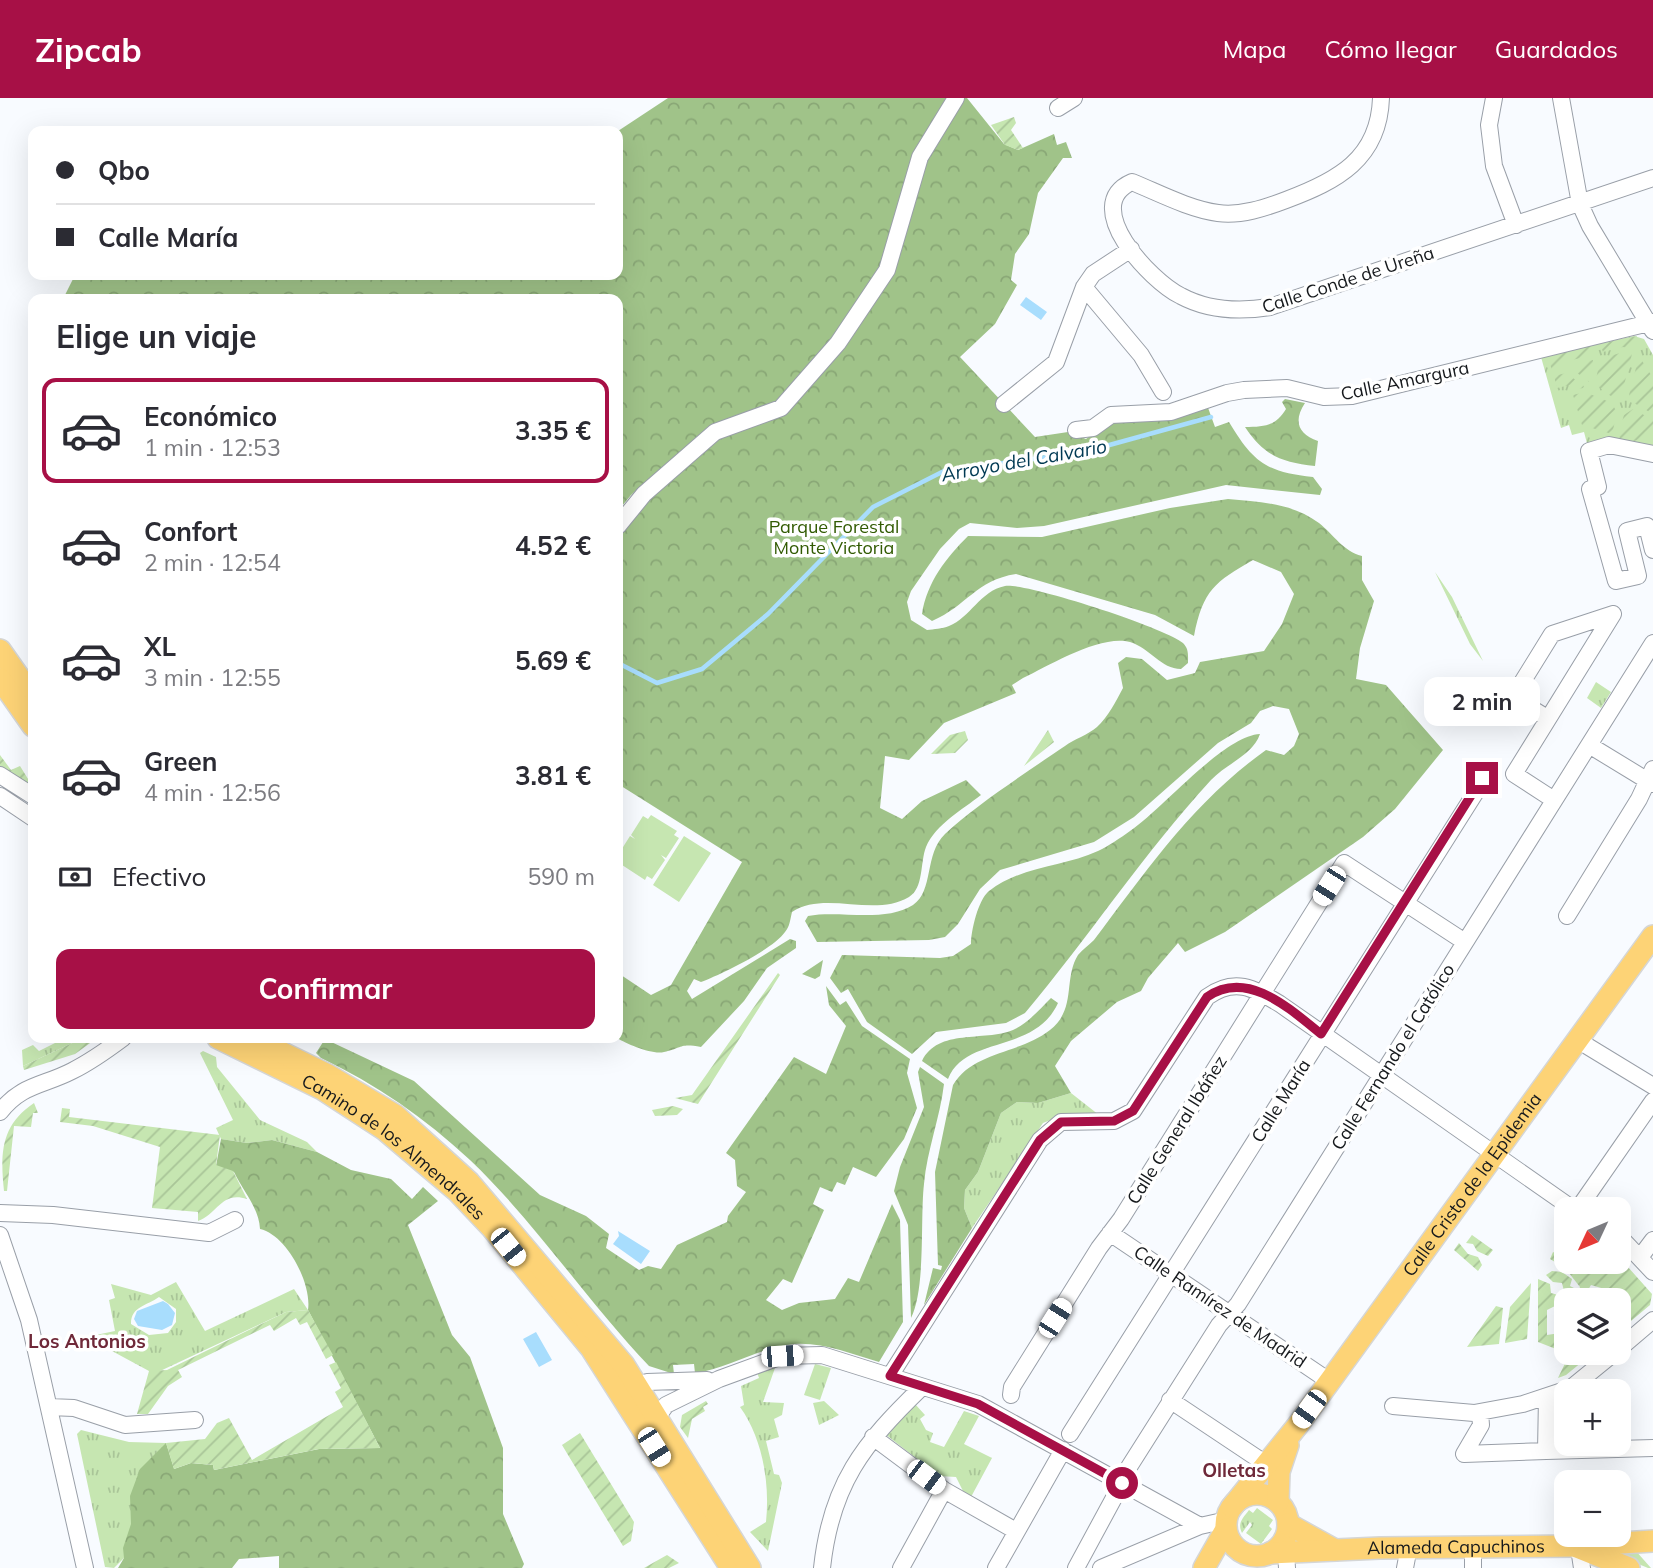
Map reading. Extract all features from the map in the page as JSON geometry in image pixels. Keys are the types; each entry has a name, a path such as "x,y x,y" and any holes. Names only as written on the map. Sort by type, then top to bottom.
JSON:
{"main road":[{"path":"0,650 28,690"},
{"path":"0,679 28,719"},
{"name":"Calle Cristo de la Epidemia","path":"1204,1568 1228,1519 1266,1464 1292,1433 1653,936"},
{"name":"Camino de los Almendrales","path":"228,1043 323,1089 385,1130 425,1163 492,1228 591,1348 638,1387 731,1568"},
{"name":"Camino de los Almendrales","path":"285,1045 395,1115 437,1151 502,1217 603,1337 638,1387 661,1412 750,1568"},
{"name":"Calle Cristo de la Epidemia","path":"1278,1502 1279,1472 1292,1433"},
{"path":"1274,1557 1239,1550 1231,1541 1228,1519 1242,1498 1254,1494 1267,1495 1278,1502 1288,1524 1335,1550"},
{"path":"1230,1568 1274,1557 1282,1544 1288,1524"},
{"name":"Alameda Capuchinos","path":"1274,1557 1335,1550 1407,1558 1473,1557 1566,1547"},
{"name":"Alameda Capuchinos","path":"1577,1547 1629,1568"}],"street":[{"path":"623,521 644,494 715,432 781,408 838,343 887,270 920,157 956,98"},
{"path":"1058,108 1074,98"},
{"name":"Calle Conde de Ureña","path":"1381,98 1378,127 1366,149 1348,169 1321,187 1268,206 1241,213 1218,213 1132,182 1120,187 1113,195 1111,211 1130,249 1151,274 1179,296 1221,309 1245,311 1270,307 1653,178"},
{"path":"1494,98 1489,125 1494,166 1516,225"},
{"path":"1561,98 1580,204 1590,226 1652,325"},
{"path":"1004,404 1056,362 1084,287 1093,274 1130,249"},
{"path":"1084,287 1141,355 1163,392"},
{"name":"Calle Amargura","path":"1076,430 1093,428 1111,415 1171,412 1244,390 1287,388 1324,397 1352,396 1652,325"},
{"path":"1653,454 1609,445 1589,451 1598,487 1590,489 1616,581 1638,576 1627,531 1647,526 1653,550"},
{"path":"1548,718 1513,697 1552,634 1613,614 1514,774 1554,800"},
{"name":"Calle Fernando el Católico","path":"1129,1467 1381,1077 1653,643"},
{"path":"1567,916 1651,778 1588,745"},
{"name":"Calle María","path":"1070,1434 1403,903 1491,768"},
{"path":"0,775 28,793"},
{"path":"2,801 28,815"},
{"name":"Calle General Ibáñez","path":"1011,1395 1012,1387 1344,863 1403,903"},
{"path":"1403,903 1465,942"},
{"path":"896,1378 1049,1130 1061,1122 1114,1121 1133,1111 1207,997 1221,987 1240,985 1262,993 1558,1197"},
{"path":"1579,1041 1653,1086"},
{"path":"0,1112 13,1096 40,1082 69,1073 116,1043"},
{"path":"1584,1197 1653,1101"},
{"path":"0,1213 53,1215 209,1233 235,1220"},
{"name":"Calle Ramírez de Madrid","path":"1111,1234 1329,1381"},
{"path":"1641,1256 1653,1240"},
{"path":"2,1247 29,1320 85,1568"},
{"path":"1631,1247 1653,1272"},
{"path":"1631,1339 1653,1321"},
{"path":"661,1412 719,1379 782,1356 822,1355 978,1404 1200,1526"},
{"path":"1394,1406 1445,1413 1480,1412 1547,1397 1571,1388 1600,1365"},
{"path":"896,1378 906,1395 903,1405"},
{"path":"638,1387 719,1379"},
{"path":"821,1568 825,1538 844,1483 873,1437 922,1387"},
{"path":"1546,1451 1547,1397"},
{"path":"1170,1400 1266,1464"},
{"path":"49,1407 74,1408 125,1425 162,1425 195,1420"},
{"path":"1480,1412 1481,1425 1464,1454 1653,1448"},
{"path":"873,1437 944,1490 1016,1531"},
{"path":"996,1568 1063,1450"},
{"path":"1076,1568 1122,1483"},
{"path":"901,1568 944,1490"},
{"path":"1101,1568 1200,1526 1228,1519"},
{"path":"1575,1547 1582,1568"}],"green space":[{"path":"668,98 952,98 880,270 832,341 776,402 708,427 623,505 623,294 66,294 72,280 623,280 623,128"},
{"name":"Parque Forestal Monte Victoria","path":"959,98 967,98 1004,144 1018,150 1054,134 1057,145 1066,142 1072,158 1063,158 1038,193 1029,234 1015,254 1011,280 1017,285 995,324 960,357 1035,437 1068,432 1086,439 1110,421 1207,405 1215,427 1229,422 1246,447 1262,463 1283,472 1313,477 1322,489 1320,495 1226,485 1044,526 1017,528 970,523 959,529 940,549 911,591 907,602 911,620 927,630 944,628 956,622 996,589 1005,586 1018,587 1095,607 1151,627 1183,643 1188,652 1188,663 1181,669 1167,666 1130,642 1105,642 1091,646 1023,678 1012,685 1016,693 944,723 909,760 885,756 880,808 902,819 922,801 966,780 981,795 950,818 930,839 914,893 895,903 819,903 792,912 787,930 769,946 746,961 701,982 694,979 687,991 692,999 790,939 796,941 796,948 767,968 744,1001 701,1047 685,1046 659,1053 640,1048 623,1041 623,976 651,995 671,985 742,862 623,787 623,533 657,489 716,439 782,413 895,270 926,157"},
{"path":"1014,117 1016,123 1011,130 1023,148 1018,150 1005,145 991,125"},
{"path":"1634,336 1644,339 1653,355 1653,454 1589,451 1584,432 1572,435 1569,425 1561,428 1541,357"},
{"path":"1637,336 1633,349 1623,347 1603,352 1601,347 1595,346 1592,355 1568,361 1563,367 1552,371 1548,355"},
{"path":"1623,352 1632,354 1622,393 1614,398 1598,386 1597,373 1601,359"},
{"path":"1639,356 1653,378 1653,414 1634,403 1629,395"},
{"path":"1593,360 1592,373 1586,377 1589,382 1572,369 1574,364"},
{"path":"1566,373 1584,386 1583,388 1572,390 1570,385 1557,388 1554,376"},
{"path":"1585,392 1612,403 1617,413 1612,434 1582,425 1573,395"},
{"path":"1285,399 1305,403 1299,416 1299,426 1306,435 1318,441 1315,466 1275,456 1259,445 1245,427 1264,426 1274,422 1286,409 1282,402"},
{"path":"1633,409 1653,420 1653,434 1629,443 1622,441 1618,435 1624,415"},
{"path":"1228,499 1298,511 1319,523 1349,550 1362,556 1362,580 1374,601 1360,648 1356,679 1386,685 1443,750 1395,809 1363,837 1225,932 1185,952 1178,943 1148,978 1141,991 1117,1002 1071,1041 1055,1066 1071,1093 1038,1103 1017,1102 1001,1113 978,1172 965,1190 964,1208 972,1228 924,1305 933,1268 941,1270 942,1266 938,1265 935,1172 953,1085 972,1065 1038,1038 1058,1022 1067,1003 1071,974 1078,955 1094,940 1172,838 1240,770 1266,750 1284,755 1294,746 1299,734 1289,709 1273,706 1260,711 1251,723 1218,743 1134,817 1094,842 1000,870 980,889 958,924 945,937 929,940 817,942 805,921 808,916 876,915 902,910 920,899 934,852 945,834 1003,788 1101,723 1123,688 1118,663 1126,657 1142,659 1167,680 1195,673 1200,662 1264,651 1282,624 1294,594 1281,572 1253,560 1213,589 1202,608 1194,636 1155,615 1016,574 991,582 932,621 922,614 928,591 945,562 968,536 1042,537 1170,508"},
{"path":"1435,572 1452,597 1483,661 1470,644"},
{"path":"1596,682 1611,692 1601,708 1587,698"},
{"path":"1048,730 1054,742 1024,766"},
{"path":"965,731 968,740 955,753 931,754 950,735"},
{"path":"1260,734 1252,748 1217,774 1186,808 1025,1013 1006,1023 936,1032 912,1054 867,1022 848,989 841,993 830,978 842,955 940,958 953,956 971,944 978,908 989,891 1015,876 1085,856 1106,847 1144,820 1229,747 1245,738"},
{"path":"0,755 11,770 20,766 28,784 0,766"},
{"path":"651,815 677,831 674,835 679,838 666,858 661,855 665,860 652,879 647,876 645,880 623,866 623,847 630,836 635,839 631,835 643,816 648,819"},
{"path":"684,836 711,853 679,902 653,885"},
{"path":"823,960 820,976 815,979 802,974"},
{"path":"778,973 780,975 698,1104 675,1098 692,1095"},
{"path":"826,986 840,1005 846,1001 862,1026 910,1059 907,1073 917,1108 904,1139 876,1177 853,1167 845,1185 837,1182 832,1192 820,1187 813,1204 824,1210 792,1283 783,1279 766,1300 782,1310 799,1303 835,1299 848,1278 859,1282 892,1204 900,1220 903,1322 879,1362 826,1347 794,1344 769,1349 695,1373 694,1364 673,1365 674,1374 649,1366 517,1209 470,1160 399,1103 316,1053 322,1043 333,1043 414,1081 540,1195 586,1216 609,1234 606,1248 639,1270 648,1266 661,1269 677,1245 727,1222 728,1216 746,1192 737,1186 735,1160 726,1153 794,1057 826,1074 846,1026 829,1005"},
{"path":"1051,998 1058,1003 1047,1019 1034,1030 969,1056 957,1065 948,1079 922,1061 929,1051 950,1040 1013,1030"},
{"path":"55,1043 72,1043 23,1066 22,1050 33,1045 39,1051"},
{"path":"72,1043 90,1043 75,1054 24,1070 23,1066"},
{"path":"203,1051 216,1057 217,1067 260,1120 307,1142 317,1152 272,1140 247,1143 221,1139 216,1128 233,1120 200,1053"},
{"path":"920,1067 944,1084 926,1171 921,1272 916,1305 911,1318 908,1225 894,1191 900,1167 924,1107 918,1072"},
{"path":"1071,1093 1099,1115 1098,1118 1063,1115 1043,1123 972,1228 964,1208 965,1190 978,1172 1001,1113 1017,1102 1038,1103"},
{"path":"34,1103 38,1113 33,1113 31,1127 14,1126 7,1191 4,1191 2,1164 5,1141 15,1121"},
{"path":"673,1106 683,1109 677,1115 655,1116 652,1110"},
{"path":"62,1108 70,1109 69,1117 220,1135 216,1165 233,1171 247,1199 231,1198 198,1221 198,1212 152,1208 160,1147 93,1126 60,1122"},
{"path":"221,1139 247,1143 272,1140 317,1152 351,1170 391,1179 412,1199 423,1187 438,1201 408,1225 452,1335 470,1357 503,1448 503,1514 524,1564 522,1568 279,1568 279,1556 239,1559 232,1568 118,1568 124,1558 123,1548 131,1524 130,1496 140,1469 166,1443 174,1469 191,1463 213,1465 214,1470 319,1449 380,1448 308,1310 306,1287 296,1262 279,1241 260,1229 254,1207 234,1172 216,1166"},
{"path":"1472,1235 1493,1250 1488,1256 1477,1251 1473,1244 1466,1243"},
{"path":"1459,1243 1468,1254 1478,1257 1482,1265 1478,1271 1454,1250"},
{"path":"1631,1270 1652,1294 1650,1305 1631,1321 1631,1288 1601,1288 1591,1285 1589,1288 1580,1287 1570,1274 1631,1274"},
{"path":"1552,1271 1554,1274 1565,1274 1572,1279 1570,1286 1574,1288 1563,1288 1562,1283 1553,1282 1546,1275"},
{"path":"1538,1279 1550,1284 1551,1293 1554,1294 1554,1306 1547,1310 1547,1335 1554,1334 1554,1348 1538,1342"},
{"path":"176,1282 205,1331 294,1289 308,1310 286,1312 158,1372 149,1371 86,1337 115,1331 109,1300 115,1298 111,1284 151,1295","holes":["159,1297 176,1309 176,1322 168,1333 149,1335 131,1324 137,1310"]},
{"path":"1531,1283 1527,1339 1505,1343 1510,1307"},
{"path":"1496,1306 1503,1308 1499,1344 1467,1347"},
{"path":"308,1310 333,1355 326,1359 307,1322 300,1325 296,1318 274,1331 270,1325 178,1370 182,1377 168,1386 148,1414 137,1414 149,1371 167,1370 286,1312"},
{"path":"336,1362 380,1448 319,1449 214,1470 213,1465 191,1463 174,1469 166,1443 205,1439 217,1423 229,1418 252,1460 343,1407 335,1392 341,1388 329,1365"},
{"path":"815,1364 831,1368 820,1400 804,1395"},
{"path":"1564,1365 1578,1365 1566,1375 1558,1378"},
{"path":"775,1368 763,1402 784,1403 782,1415 774,1419 779,1437 766,1441 774,1474 779,1475 782,1483 768,1551 750,1532 766,1522 766,1477 754,1433 740,1407 744,1405 741,1386 759,1378 757,1372"},
{"path":"706,1401 708,1404 703,1407 705,1411 692,1419 688,1438 680,1427 682,1415"},
{"path":"824,1401 839,1415 819,1425 813,1403"},
{"path":"915,1404 925,1415 920,1419 926,1430 933,1433 930,1442 944,1447 964,1411 979,1416 964,1444 992,1458 971,1497 964,1493 956,1477 939,1476 885,1434"},
{"path":"81,1430 129,1442 166,1443 174,1469 133,1549 114,1568 105,1567 77,1434"},
{"path":"580,1433 634,1522 631,1541 623,1546 562,1445"},
{"path":"1257,1508 1273,1520 1269,1526 1272,1529 1261,1544 1246,1533 1252,1525 1250,1522 1242,1533 1240,1526 1249,1510 1253,1513"},
{"path":"1600,1548 1635,1550 1651,1568 1648,1568"},
{"path":"667,1555 679,1563 669,1568 644,1568"}],"water":[{"path":"1026,297 1047,312 1041,320 1020,305"},
{"path":"618,1231 650,1251 641,1264 613,1244 619,1236"},
{"path":"163,1301 175,1313 172,1325 162,1330 138,1326 134,1319 137,1311"},
{"path":"536,1332 552,1360 539,1367 523,1339"}],"waterway":[{"name":"Arroyo del Calvario","path":"623,666 657,683 702,669 768,614 873,507 944,471 1084,452 1211,417"}],"district":[{"name":"Los Antonios","path":"87,1341"},
{"name":"Olletas","path":"1234,1470"}],"route":[{"path":"1122,1483 978,1404 890,1376 1040,1140 1061,1122 1103,1123 1114,1121 1133,1111 1207,997 1221,987 1240,985 1262,993 1321,1034 1482,778"}]}
